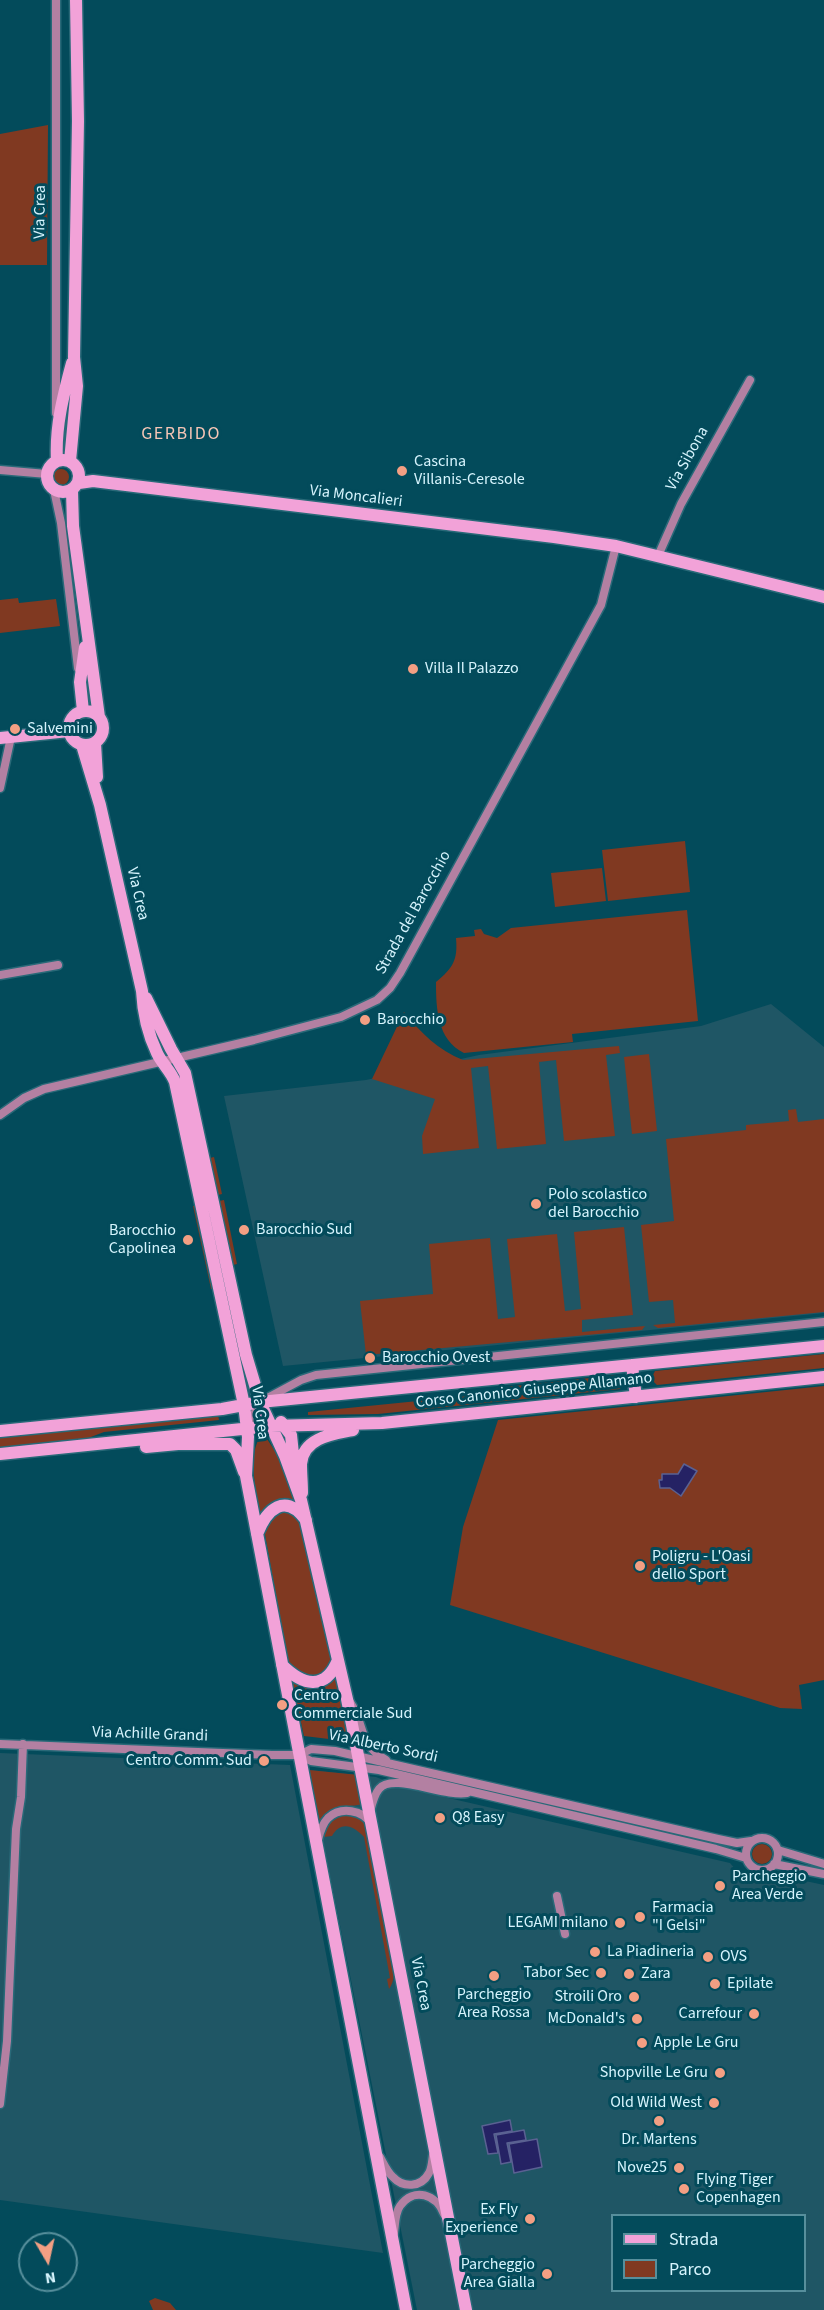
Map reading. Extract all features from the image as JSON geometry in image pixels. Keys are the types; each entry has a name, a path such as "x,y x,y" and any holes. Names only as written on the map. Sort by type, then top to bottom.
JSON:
{"street":[{"name":"Via Crea","path":"56,0 58,173 55,381 57,424 64,461"},
{"name":"Via Crea","path":"64,461 77,386 74,357 78,132 76,0"},
{"name":"Via Crea","path":"57,424 74,357"},
{"name":"Via Sibona","path":"658,556 681,504 750,380"},
{"path":"69,486 48,483 49,468 64,461 74,464 61,523 83,711"},
{"path":"0,470 47,474"},
{"name":"Via Moncalieri","path":"69,486 93,481 616,546 824,597"},
{"path":"69,486 86,630 99,717 103,728 95,743 82,745 73,740 69,731 73,716 83,711 94,713 99,717"},
{"name":"Strada del Barocchio","path":"0,1116 24,1098 44,1089 341,1017 377,1000 390,988 601,605 616,546"},
{"path":"80,682 86,630"},
{"path":"0,788 6,737 69,731"},
{"name":"Via Crea","path":"95,743 100,805"},
{"name":"Via Crea","path":"82,745 100,805 142,991 143,1007 152,1039 175,1082 244,1405 247,1428 246,1476 406,2310"},
{"path":"0,975 58,965"},
{"name":"Via Crea","path":"142,991 185,1073 246,1355 261,1402 296,1483 307,1521 361,1762 466,2310"},
{"name":"Corso Canonico Giuseppe Allamano","path":"261,1402 301,1380 316,1375 824,1322"},
{"name":"Corso Canonico Giuseppe Allamano","path":"0,1431 261,1402 824,1346"},
{"path":"632,1365 636,1397"},
{"name":"Corso Canonico Giuseppe Allamano","path":"0,1454 271,1426 382,1423 824,1377"},
{"name":"Via Crea","path":"261,1402 291,1435 296,1483"},
{"path":"247,1428 261,1402"},
{"path":"301,1500 301,1462 313,1443 332,1434 382,1423"},
{"path":"61,1448 99,1451 178,1444 225,1443 234,1446 246,1476"},
{"path":"257,1534 266,1515 279,1506 289,1506 295,1509 307,1521"},
{"path":"282,1665 300,1680 312,1682 328,1676 338,1660"},
{"name":"Via Crea","path":"347,1699 357,1713 363,1739 368,1746 392,1763"},
{"name":"Via Achille Grandi","path":"0,1744 298,1755"},
{"path":"0,2104 23,1744"},
{"name":"Via Alberto Sordi","path":"298,1755 311,1761 392,1763 746,1858 749,1864 756,1869 766,1870 774,1864 824,1874"},
{"name":"Via Alberto Sordi","path":"361,1762 472,1792 530,1800 737,1843 767,1839 776,1845 778,1851 824,1864"},
{"name":"Via Alberto Sordi","path":"370,1812 379,1789 389,1782 450,1794 472,1792"},
{"path":"316,1846 324,1824 336,1813 353,1811 368,1820 372,1828"},
{"path":"746,1858 746,1849 751,1841"},
{"path":"774,1864 778,1858 778,1851"},
{"path":"557,1896 565,1934"},
{"name":"Via Crea","path":"375,2149 394,2179 405,2185 411,2185 417,2184 431,2171 434,2147"},
{"name":"Via Crea","path":"392,2241 398,2210 406,2199 418,2194 432,2197 440,2205 452,2237"}],"shaded area":[{"name":"Polo scolastico del Barocchio","path":"771,1004 824,1047 824,1313 283,1366 224,1096 366,1080 479,1055 701,1026"},
{"path":"684,1464 697,1471 681,1496 670,1488 660,1488 659,1480 662,1480 662,1474 678,1474"},
{"path":"0,1753 290,1765 383,2253 0,2200"},
{"name":"Shopville Le Gru","path":"309,1770 376,1777 401,1787 730,1863 743,1878 753,1882 768,1883 787,1877 824,1885 824,2310 417,2310"},
{"path":"510,2120 512,2131 494,2134 498,2153 488,2154 482,2126"},
{"path":"524,2130 526,2140 507,2143 511,2162 501,2164 496,2135"},
{"path":"537,2139 542,2167 514,2173 509,2144"}],"green space":[{"path":"48,125 47,265 0,265 0,134"},
{"path":"58,469 64,469 69,477 67,483 58,485 53,480 53,474"},
{"path":"18,598 19,603 56,599 60,626 0,633 0,600"},
{"path":"685,841 690,892 608,901 602,850"},
{"path":"602,868 606,901 555,907 551,873"},
{"path":"687,910 698,1021 572,1034 573,1042 464,1053 448,1040 443,1032 438,1012 436,982 453,963 456,938 475,936 474,930 481,929 484,934 497,938 511,928"},
{"path":"404,1012 430,1040 463,1060 619,1046 620,1053 606,1055 615,1136 564,1141 556,1060 539,1062 546,1144 497,1149 488,1066 471,1068 479,1148 423,1154 422,1136 435,1099 372,1079"},
{"path":"649,1054 657,1131 632,1134 624,1057"},
{"path":"796,1109 798,1122 824,1119 824,1312 658,1328 653,1325 675,1323 673,1300 649,1302 641,1225 674,1221 666,1139 746,1130 746,1125 789,1121 788,1110"},
{"path":"214,1157 222,1194 218,1195 210,1158"},
{"path":"224,1200 237,1264 233,1265 219,1201"},
{"path":"193,1206 197,1206 215,1289 211,1289"},
{"path":"624,1227 633,1315 582,1320 582,1332 645,1326 642,1330 366,1355 360,1301 433,1294 429,1244 490,1238 498,1319 515,1317 507,1239 557,1234 565,1311 581,1309 574,1232"},
{"path":"824,1354 824,1368 657,1385 651,1379 655,1371"},
{"path":"619,1375 624,1381 620,1389 378,1414 308,1415 308,1412 468,1396 496,1388"},
{"name":"Poligru - L'Oasi dello Sport","path":"824,1386 824,1680 799,1685 802,1709 780,1708 450,1605 463,1527 498,1420"},
{"path":"218,1415 219,1420 104,1432 83,1440 0,1448 0,1438"},
{"path":"262,1435 279,1457 299,1507 260,1516 254,1463 257,1442"},
{"path":"287,1509 299,1516 334,1654 324,1671 305,1677 292,1668 288,1662 264,1529 269,1516"},
{"path":"337,1672 354,1742 304,1736 292,1681 306,1687"},
{"path":"309,1770 359,1775 364,1804 333,1810 320,1823"},
{"path":"342,1815 355,1816 365,1823 389,1928 388,1936 394,1975 389,1989 387,1979 390,1978 364,1837 356,1830 343,1826 332,1836 323,1837 328,1824"},
{"path":"762,1844 769,1847 772,1854 769,1861 762,1864 755,1861 752,1854 755,1847"},
{"path":"155,2298 170,2303 176,2310 153,2310 149,2301"}],"place":[{"name":"Cascina Villanis-Ceresole","path":"402,471"},
{"name":"Villa Il Palazzo","path":"413,669"},
{"name":"Salvemini","path":"15,729"},
{"name":"Barocchio","path":"365,1020"},
{"name":"Polo scolastico del Barocchio","path":"536,1204"},
{"name":"Barocchio Sud","path":"244,1230"},
{"name":"Barocchio Capolinea","path":"188,1240"},
{"name":"Barocchio Ovest","path":"370,1358"},
{"name":"Poligru - L'Oasi dello Sport","path":"640,1566"},
{"name":"Centro Commerciale Sud","path":"282,1705"},
{"name":"Centro Comm. Sud","path":"264,1761"},
{"name":"Q8 Easy","path":"440,1818"},
{"name":"Parcheggio Area Verde","path":"720,1886"},
{"name":"Farmacia \"I Gelsi\"","path":"640,1917"},
{"name":"LEGAMI milano","path":"620,1923"},
{"name":"La Piadineria","path":"595,1952"},
{"name":"OVS","path":"708,1957"},
{"name":"Tabor Sec","path":"601,1973"},
{"name":"Zara","path":"629,1974"},
{"name":"Parcheggio Area Rossa","path":"494,1976"},
{"name":"Epilate","path":"715,1984"},
{"name":"Stroili Oro","path":"634,1997"},
{"name":"Carrefour","path":"754,2014"},
{"name":"McDonald's","path":"637,2019"},
{"name":"Apple Le Gru","path":"642,2043"},
{"name":"Shopville Le Gru","path":"720,2073"},
{"name":"Old Wild West","path":"714,2103"},
{"name":"Dr. Martens","path":"659,2121"},
{"name":"Nove25","path":"679,2168"},
{"name":"Flying Tiger Copenhagen","path":"684,2189"},
{"name":"Ex Fly Experience","path":"530,2219"},
{"name":"Parcheggio Area Gialla","path":"547,2274"}],"district":[{"name":"GERBIDO","path":"181,435"}]}
